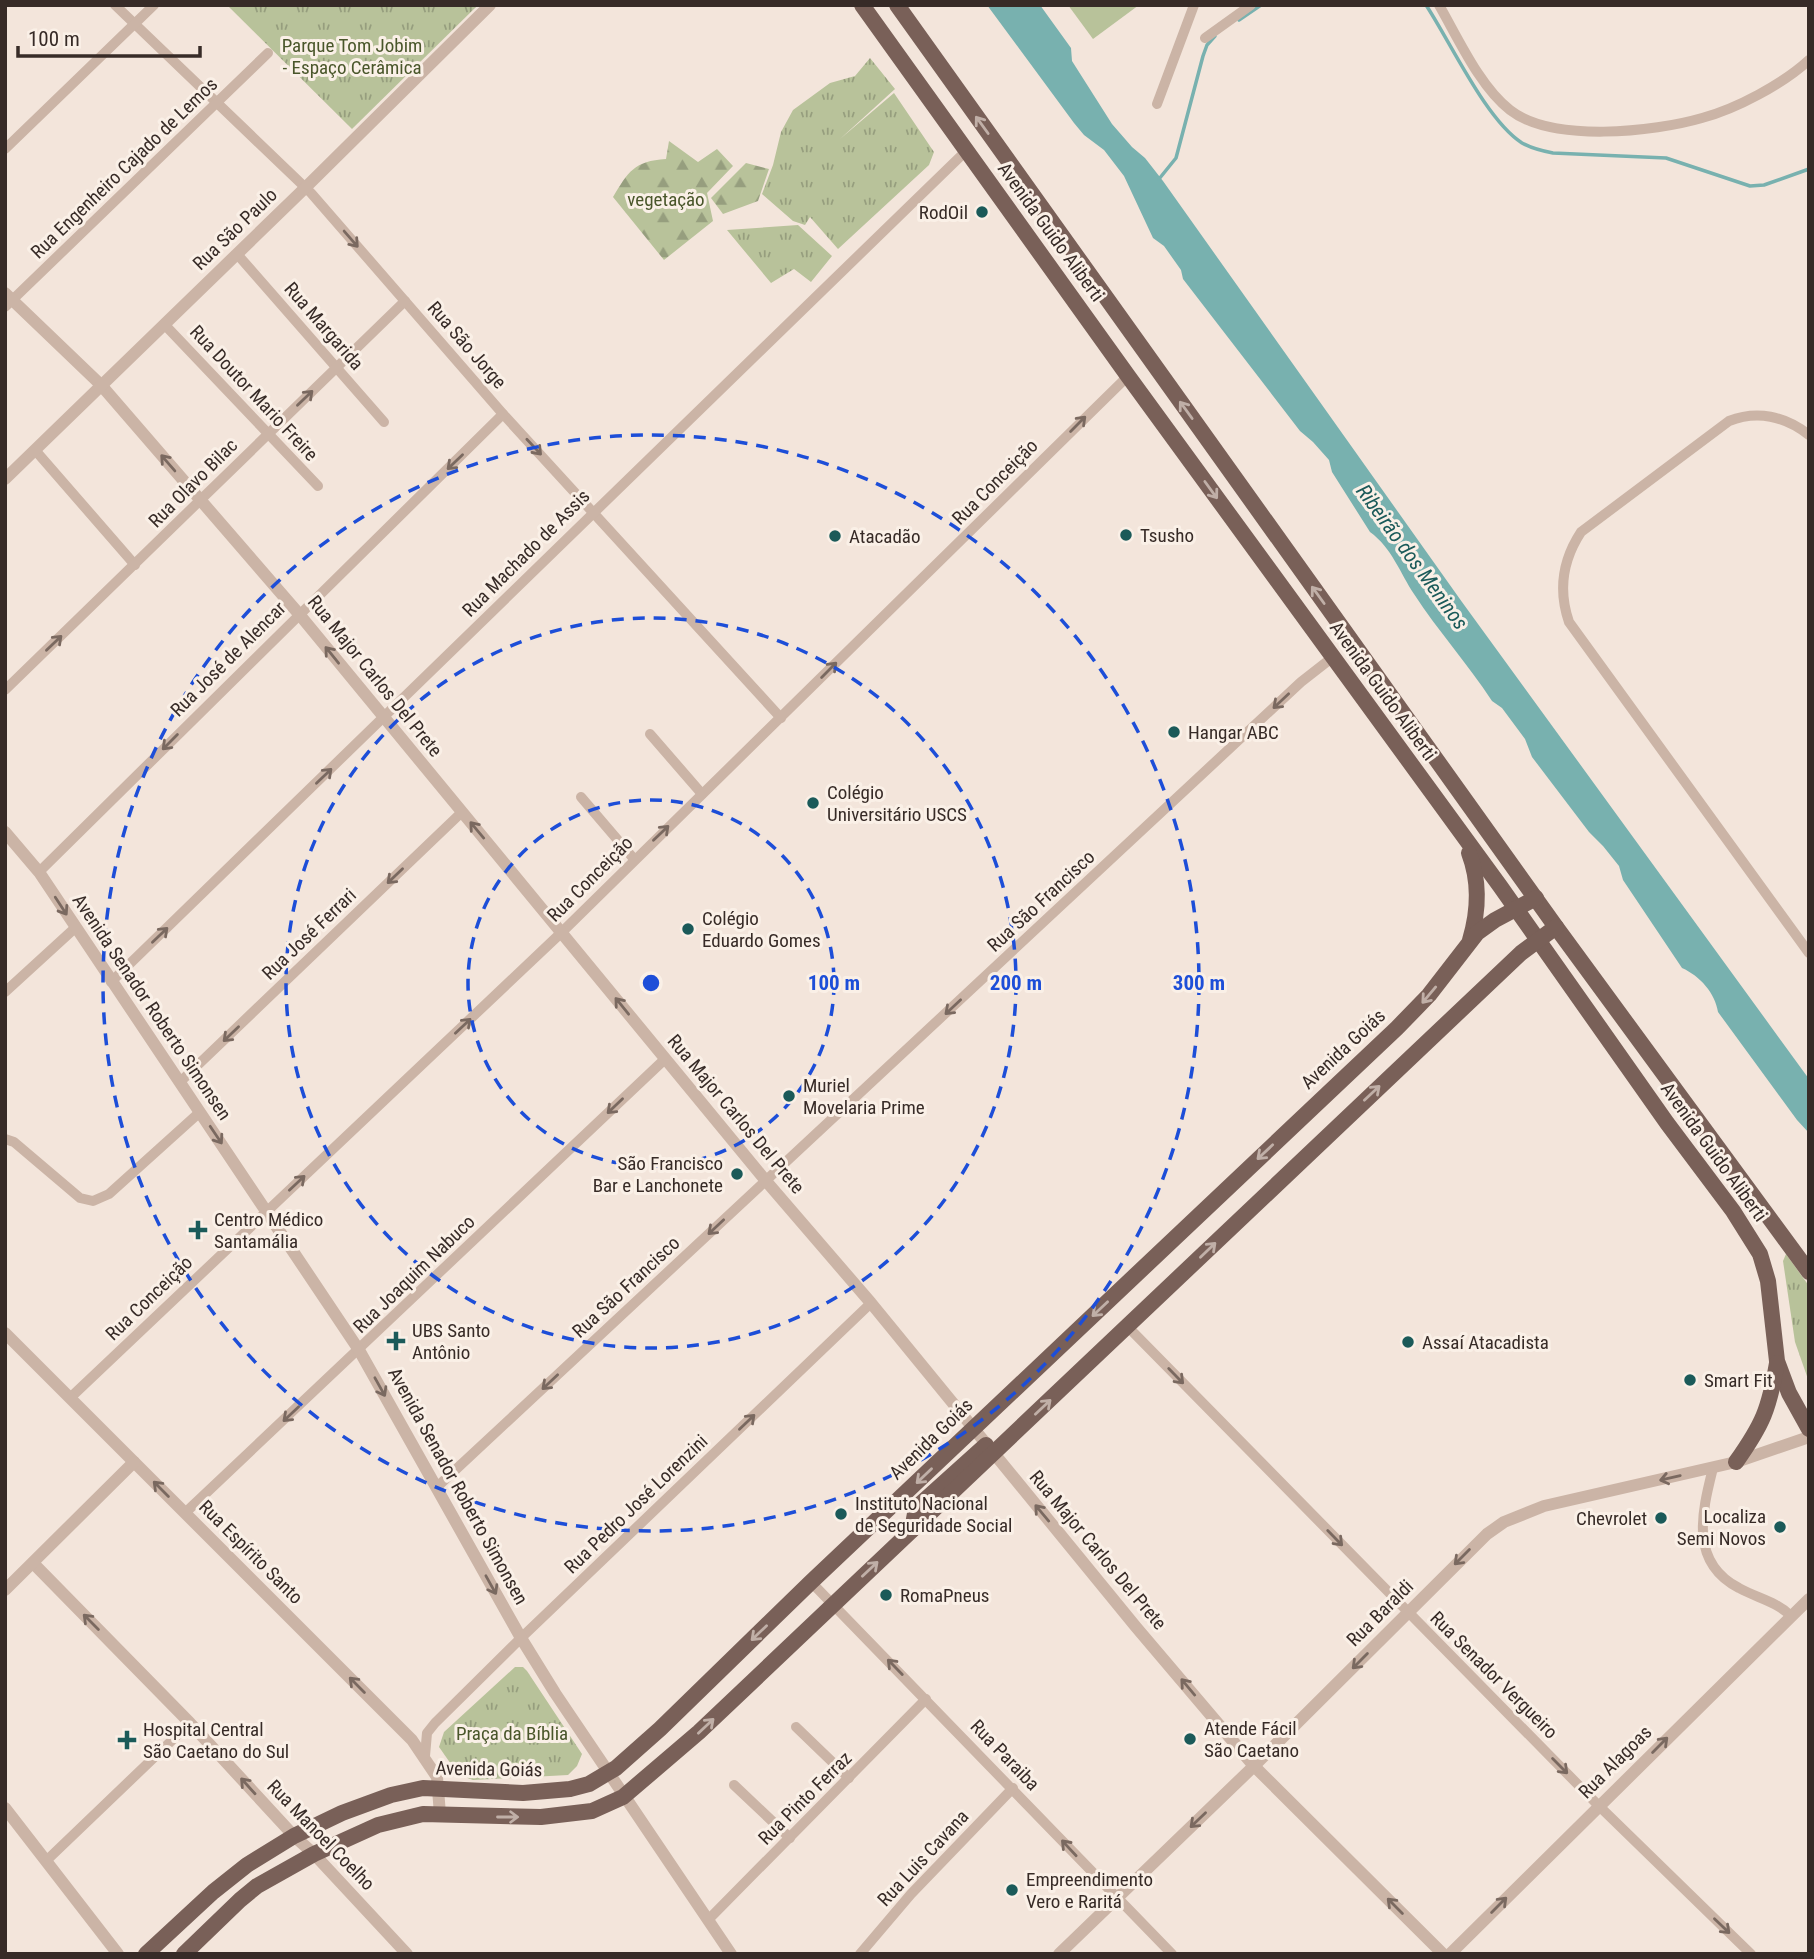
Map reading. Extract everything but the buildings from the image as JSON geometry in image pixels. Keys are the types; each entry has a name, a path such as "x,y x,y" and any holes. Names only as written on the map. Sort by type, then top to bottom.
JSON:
{"main road":[{"name":"Avenida Guido Aliberti","path":"862,5 1733,1211 1760,1254 1768,1282 1777,1361 1789,1393 1809,1429"},
{"name":"Avenida Guido Aliberti","path":"897,5 1556,927 1809,1272"},
{"path":"1333,657 1346,658 1372,671"},
{"path":"1462,834 1474,866 1477,884 1475,917 1470,940"},
{"name":"Avenida Goiás","path":"146,1954 213,1892 247,1866 294,1836 342,1814 391,1795 423,1788 476,1792 554,1791 580,1787 608,1773 660,1729 811,1582 1412,1013 1435,988 1470,940 1489,924 1536,898"},
{"path":"184,1954 240,1900 275,1875 314,1854 395,1819 423,1814 572,1815 592,1811 623,1797 699,1732 912,1530 990,1450 1128,1327 1461,1009 1556,927"},
{"path":"1736,1462 1767,1413 1777,1361"}],"street":[{"name":"Rua São Jorge","path":"116,5 306,188 503,414 781,718"},
{"path":"5,149 154,5"},
{"name":"Rua São Paulo","path":"5,479 306,188 490,5"},
{"path":"1157,104 1194,5"},
{"path":"1205,38 1251,5"},
{"path":"1439,5 1466,53 1500,102 1522,118 1564,129 1633,131 1705,118 1775,85 1809,60"},
{"name":"Rua Engenheiro Cajado de Lemos","path":"8,300 268,53"},
{"name":"Rua Machado de Assis","path":"111,982 967,150"},
{"name":"Rua Margarida","path":"237,254 384,422"},
{"name":"Rua Major Carlos Del Prete","path":"8,300 101,385 299,614 766,1181 871,1303 1136,1627 1254,1766 1443,1954"},
{"name":"Rua Olavo Bilac","path":"5,691 405,301"},
{"name":"Rua Doutor Mario Freire","path":"164,324 317,486"},
{"name":"Rua Conceição","path":"70,1398 562,932 1128,376"},
{"name":"Rua José de Alencar","path":"39,872 503,414"},
{"path":"1809,435 1790,423 1768,416 1744,415 1729,421 1581,532 1565,566 1562,589 1569,622 1809,953"},
{"path":"35,450 135,565"},
{"name":"Rua São Francisco","path":"437,1487 1301,682 1333,657"},
{"path":"650,734 702,793"},
{"path":"581,797 635,859"},
{"name":"Rua José Ferrari","path":"180,1082 462,811"},
{"name":"Avenida Senador Roberto Simonsen","path":"5,831 39,872 359,1350 521,1638 623,1797 732,1954"},
{"path":"5,992 75,928"},
{"name":"Rua Joaquim Nabuco","path":"185,1513 665,1059"},
{"path":"5,1139 14,1142 80,1198 93,1201 109,1194 200,1112"},
{"name":"Rua Pedro José Lorenzini","path":"427,1733 521,1638 871,1303"},
{"name":"Rua Senador Vergueiro","path":"1128,1327 1598,1805 1751,1954"},
{"name":"Rua Espírito Santo","path":"5,1333 405,1733 425,1756 437,1777 440,1788 440,1814"},
{"name":"Rua Baraldi","path":"1059,1954 1254,1766 1487,1534 1522,1514 1544,1506 1713,1468 1809,1437"},
{"path":"5,1590 134,1462"},
{"path":"1713,1468 1703,1507 1702,1527 1704,1545 1710,1559 1722,1576 1733,1585 1778,1605 1791,1616"},
{"name":"Rua Manoel Coelho","path":"33,1563 190,1723 407,1954"},
{"name":"Rua Paraiba","path":"811,1582 1172,1954"},
{"name":"Rua Alagoas","path":"1450,1954 1809,1599"},
{"name":"Rua Pinto Ferraz","path":"708,1920 926,1699"},
{"path":"46,1861 190,1723"},
{"path":"796,1727 849,1778"},
{"path":"405,1733 427,1733 425,1756"},
{"path":"734,1785 790,1838"},
{"name":"Rua Luis Cavana","path":"865,1952 911,1894 1013,1788"},
{"path":"5,1808 118,1954"}],"green space":[{"name":"Parque Tom Jobim - Espaço Cerâmica","path":"227,5 478,5 352,129"},
{"path":"1068,5 1139,5 1093,39"},
{"path":"870,58 895,89 840,139 894,93 934,152 929,165 838,249 810,217 805,225 793,221 762,194 781,132 793,110 830,83 855,76"},
{"name":"vegetação","path":"669,141 698,162 717,149 733,166 707,193 713,221 664,260 613,197 633,169 646,162 666,159"},
{"path":"746,163 769,169 758,201 723,214 711,198"},
{"name":"vegetação","path":"798,225 832,256 811,282 794,269 771,283 727,230"},
{"path":"1786,1254 1809,1286 1809,1382 1795,1342 1783,1261"},
{"name":"Praça da Bíblia","path":"515,1667 523,1667 527,1671 582,1754 577,1766 568,1775 473,1780 467,1778 454,1767 439,1747 444,1732"}],"water":[{"name":"Ribeirão dos Meninos","path":"987,5 1040,5 1071,48 1072,61 1112,124 1163,181 1462,602 1809,1079 1809,1133 1718,1012 1714,998 1706,986 1682,968 1623,880 1619,866 1589,832 1532,757 1525,739 1502,708 1492,701 1423,608 1390,553 1370,532 1332,472 1329,460 1300,431 1183,279 1181,270 1164,246 1153,238 1124,176 1104,150 1084,135 1074,123"}],"waterway":[{"path":"1239,20 1261,5"},
{"path":"1426,5 1495,117 1509,132 1529,146 1553,153 1666,158 1750,186 1764,185 1809,169"},
{"path":"1159,179 1176,158 1203,56 1207,45 1215,36"}],"place":[{"name":"RodOil","path":"982,212"},
{"name":"Tsusho","path":"1126,535"},
{"name":"Atacadão","path":"835,536"},
{"name":"Hangar ABC","path":"1174,732"},
{"name":"Colégio Universitário USCS","path":"813,803"},
{"name":"Colégio Eduardo Gomes","path":"688,929"},
{"name":"Muriel Movelaria Prime","path":"789,1096"},
{"name":"São Francisco Bar e Lanchonete","path":"737,1174"},
{"name":"Centro Médico Santamália","path":"198,1230"},
{"name":"UBS Santo Antônio","path":"396,1341"},
{"name":"Assaí Atacadista","path":"1408,1342"},
{"name":"Smart Fit","path":"1690,1380"},
{"name":"Instituto Nacional de Seguridade Social","path":"841,1514"},
{"name":"Chevrolet","path":"1661,1518"},
{"name":"Localiza Semi Novos","path":"1780,1527"},
{"name":"RomaPneus","path":"886,1595"},
{"name":"Atende Fácil São Caetano","path":"1190,1739"},
{"name":"Hospital Central São Caetano do Sul","path":"127,1740"},
{"name":"Empreendimento Vero e Raritá","path":"1012,1890"}]}
